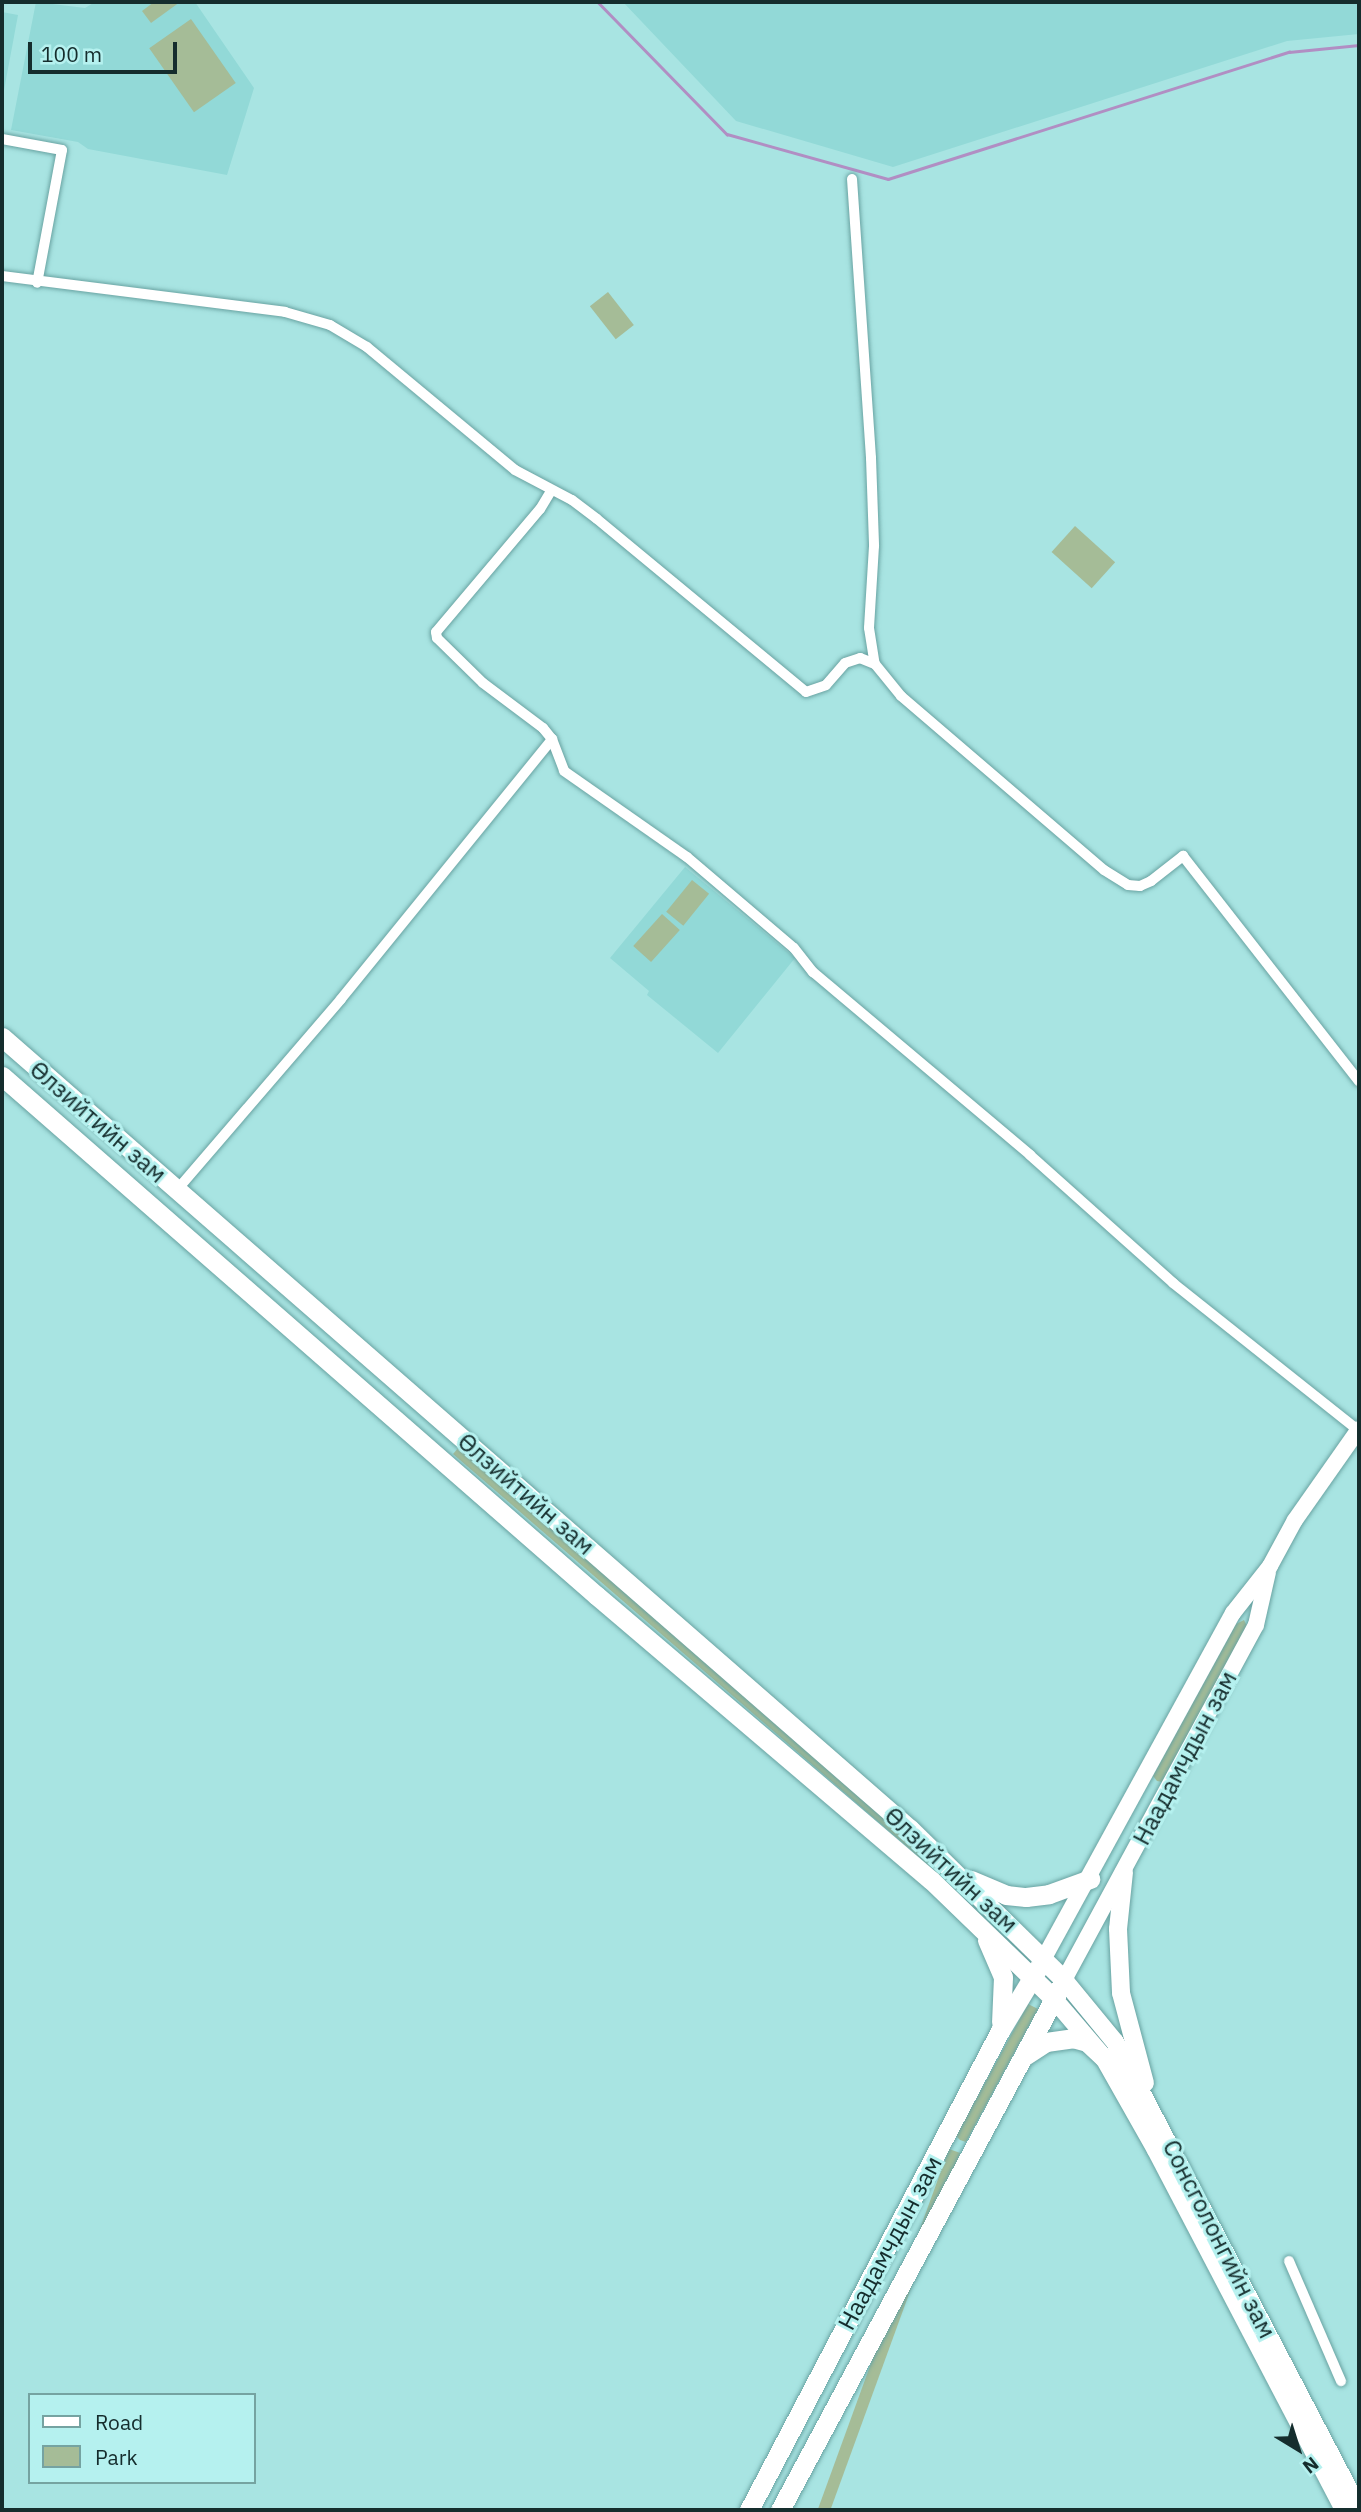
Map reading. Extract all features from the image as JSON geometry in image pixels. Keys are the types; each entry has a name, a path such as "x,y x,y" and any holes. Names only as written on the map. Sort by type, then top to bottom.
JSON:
{"highway":[{"name":"Өлзийтийн зам","path":"2,1037 960,1876 1064,1980"},
{"path":"7,1081 32,1064"},
{"name":"Өлзийтийн зам","path":"7,1081 597,1596 976,1921 1053,1998"},
{"path":"960,1876 1006,1895 1026,1897 1049,1894 1090,1879"},
{"path":"976,1921 998,1959 1003,1977 1005,1999 1000,2031"},
{"name":"Наадамчдын зам","path":"748,2510 1000,2031 1044,1958"},
{"name":"Наадамчдын зам","path":"780,2510 1064,1980"},
{"path":"1020,2060 1046,2042 1073,2038 1087,2042 1104,2059"},
{"path":"946,2137 972,2150"}],"main road":[{"name":"Наадамчдын зам","path":"1044,1958 1090,1879 1233,1614 1270,1566 1294,1520 1358,1429"},
{"name":"Наадамчдын зам","path":"1064,1980 1256,1625 1270,1566"},
{"path":"1146,1772 1165,1792"},
{"path":"1137,1788 1165,1792"},
{"path":"1124,1872 1118,1929 1121,1993 1155,2116"},
{"name":"Сонсголонгийн зам","path":"1064,1980 1115,2042 1359,2509"},
{"name":"Сонсголонгийн зам","path":"1053,1998 1087,2034 1104,2059 1156,2150 1345,2510"}],"street":[{"path":"2,139 62,150 37,283"},
{"path":"852,179 871,458 874,545 869,628 875,664"},
{"path":"2,276 37,283 285,312 330,325 367,347 515,470 572,500 597,519 806,692 826,685 845,663 860,658 875,664 901,696 1104,870 1128,885 1140,886 1151,881 1183,856 1359,1081"},
{"path":"551,491 540,509 436,632 444,647 483,683 529,716 552,739 564,771 687,857 794,948 813,972 1030,1155 1172,1283 1358,1429"},
{"path":"176,1191 341,999 552,739"},
{"path":"1289,2261 1341,2381"}],"shaded area":[{"path":"36,2 85,8 95,2 195,2 254,88 227,175 88,149 78,142 11,130"},
{"path":"623,2 1359,2 1359,34 1287,41 893,167 736,121"},
{"path":"2,12 18,15 2,101"},
{"path":"685,867 795,958 718,1053 647,995 649,991 610,958"}],"green space":[{"path":"154,2 180,2 151,23 142,11"},
{"path":"191,19 236,83 194,112 149,48"},
{"path":"608,292 634,325 616,339 590,306"},
{"path":"1075,526 1115,562 1092,588 1052,552"},
{"path":"692,880 709,894 683,926 666,912"},
{"path":"662,914 680,930 651,962 633,946"},
{"path":"460,1446 976,1899 971,1902 453,1454"},
{"path":"1244,1620 1247,1626 1162,1782 1157,1781 1153,1776 1236,1624"},
{"path":"1028,2004 1038,2009 966,2142 960,2140 956,2136"},
{"path":"949,2149 960,2153 830,2510 818,2510"}],"waterway":[{"path":"598,2 727,134 888,179 1289,52 1359,45"}]}
